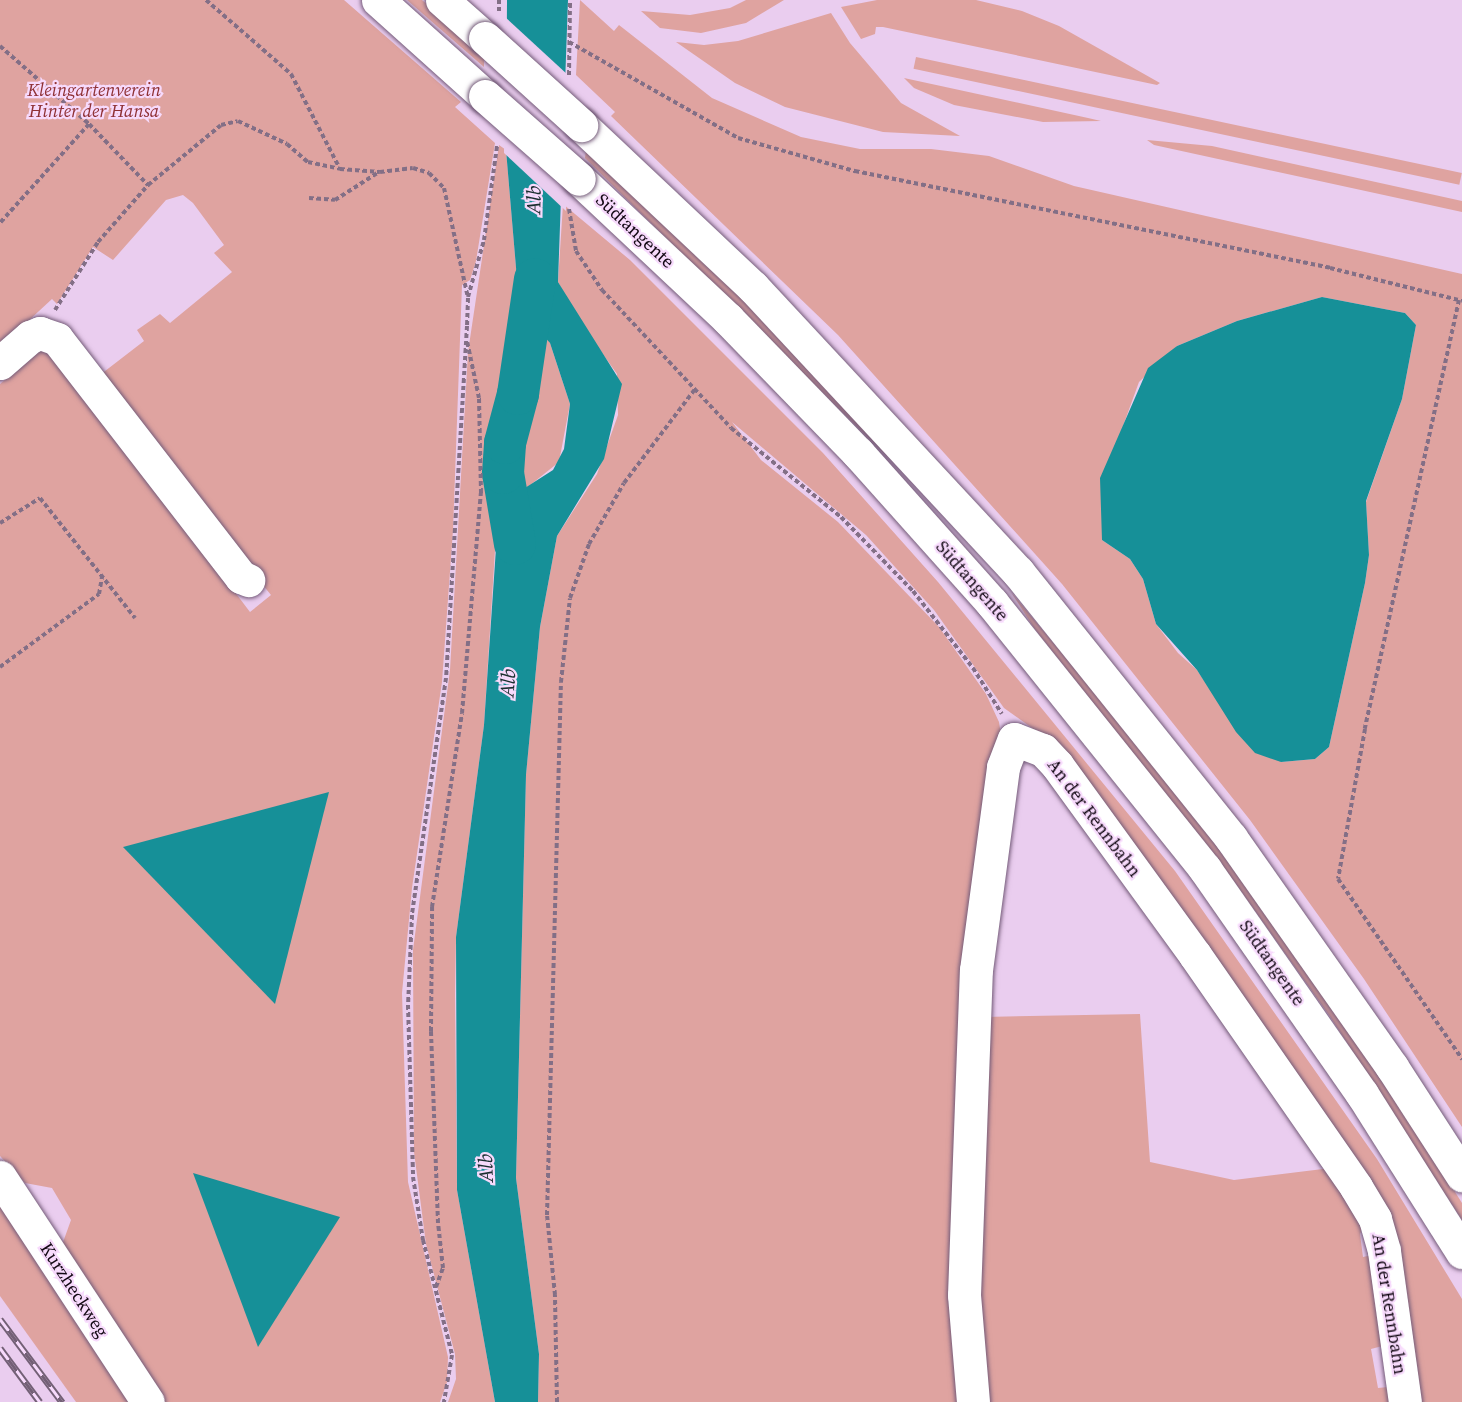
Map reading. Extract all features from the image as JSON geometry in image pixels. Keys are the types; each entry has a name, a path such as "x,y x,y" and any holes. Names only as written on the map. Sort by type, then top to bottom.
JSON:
{"main road":[{"name":"Südtangente","path":"378,0 579,179 728,319 858,453 993,603 1212,879 1362,1094 1462,1252"},
{"path":"442,0 492,24 581,125 753,287 1018,573 1231,838 1392,1067 1462,1175"},
{"path":"0,363 30,337 40,333 57,339 241,577 248,580"},
{"path":"973,1402 964,1295 976,970 1003,767 1014,740"},
{"name":"An der Rennbahn","path":"1014,740 1043,750 1057,765 1195,954 1356,1187 1375,1219 1384,1251 1405,1402"},
{"name":"Kurzheckweg","path":"0,1177 148,1402"}],"path":[{"path":"206,0 291,74 339,170"},
{"path":"492,24 499,0"},
{"path":"569,63 570,0"},
{"path":"569,42 738,138 855,171 1330,268 1461,301 1365,729 1338,879 1462,1059"},
{"path":"0,46 88,124 148,185"},
{"path":"30,337 54,312 98,242 148,185 221,125 238,121 287,144 308,162 339,170 380,172 419,170 438,180 444,188 468,298"},
{"path":"0,224 88,124"},
{"path":"444,1402 452,1355 417,1213 412,1166 409,956 446,678 468,298 484,240 497,146"},
{"path":"309,198 335,200 380,172"},
{"path":"569,213 572,242 583,265 757,452 841,517 913,591 973,668 1014,740"},
{"path":"436,1288 443,1268 438,1223 431,1030 432,907 462,713 481,494 479,398 466,339"},
{"path":"557,1402 555,1295 547,1215 561,682 570,598 588,544 624,483 695,388"},
{"path":"0,523 40,498 135,618"},
{"path":"0,666 99,594 102,576"}],"green space":[{"name":"Kleingartenverein Hinter der Hansa","path":"0,0 344,0 461,102 455,107 495,143 476,261 470,280 462,285 453,530 442,682 412,888 402,993 408,1182 448,1357 447,1382 440,1402 159,1402 62,1245 71,1220 52,1188 25,1183 0,1156 0,384 47,344 250,612 271,595 96,378 144,341 137,330 160,314 170,323 232,272 214,253 224,245 193,203 183,195 166,200 113,260 93,247 57,304 52,299 0,347"},
{"path":"407,0 422,0 442,17 484,54 484,67"},
{"path":"580,0 614,31 619,25 712,98 801,137 860,149 931,149 989,156 1074,186 1462,274 1462,1127 1364,979 1250,820 1062,584 838,335 611,116 615,112 576,75","holes":["1322,297 1405,313 1416,325 1402,399 1366,502 1369,555 1365,583 1329,747 1315,759 1281,762 1215,697 1197,670 1178,653 1156,624 1143,579 1130,559 1102,540 1123,426 1139,382 1177,346 1237,321"]},
{"path":"746,0 784,0 746,23 701,33 660,28 641,11 690,15 730,8"},
{"path":"877,0 976,0 1022,11 1059,26 1160,83 1157,85 883,27 876,27 875,34 861,39 841,7"},
{"path":"831,13 850,43 901,103 960,136 883,132 785,107 735,83 676,42 704,45 738,41"},
{"path":"916,57 1462,173 1459,185 914,69"},
{"path":"904,78 1101,121 1043,122 954,105 914,88"},
{"path":"1147,140 1212,146 1462,201 1462,212 1154,145"},
{"path":"499,145 506,150 518,291 550,343 570,404 559,462 524,490 513,495 500,489 498,503 484,725 456,937 455,994 457,1190 495,1402 448,1402 456,1379 455,1354 426,1244 414,1152 413,950 450,670 468,352"},
{"path":"586,150 765,319 902,471 585,158"},
{"path":"563,204 630,260 823,453 938,582 1175,871 1377,1159 1462,1299 1462,1402 1407,1402 1391,1252 1032,728 1004,708 934,610 866,535 732,422 761,460 838,522 939,627 986,694 999,722 1002,742 966,1402 538,1402 539,1354 516,1178 526,775 540,627 557,536 597,474 618,415 617,374 578,319 558,282"},
{"path":"1011,592 1198,817 1371,1059 1462,1203 1462,1220 1329,1015 1236,884 1034,628"},
{"path":"1140,1014 1150,1162 1234,1180 1331,1168 1365,1222 1360,1234 1363,1257 1377,1254 1386,1345 1371,1349 1378,1388 1388,1387 1396,1402 981,1402 973,1293 983,1017"},
{"path":"0,1191 137,1402 76,1402 0,1296"}],"water":[{"name":"Alb","path":"507,0 568,0 558,282 622,384 604,459 557,536 540,627 526,775 516,1178 539,1354 538,1402 495,1402 457,1190 456,937 484,725 500,489 514,495 553,470 564,449 570,404 550,343 528,318 518,291 506,150"},
{"path":"1322,297 1405,313 1416,325 1402,399 1366,501 1369,555 1365,583 1329,747 1315,759 1281,762 1255,753 1236,732 1197,670 1156,624 1143,579 1130,559 1102,540 1100,478 1148,368 1177,346 1237,321"},
{"path":"329,792 275,1004 123,847"},
{"path":"193,1173 340,1217 258,1347"}],"pier":[{"path":"504,16 568,75 566,211 504,153"}],"waterway":[{"path":"515,544 503,473 505,443 518,394 535,279"}],"railway":[{"path":"0,1319 62,1402"},
{"path":"0,1348 40,1402"}]}
